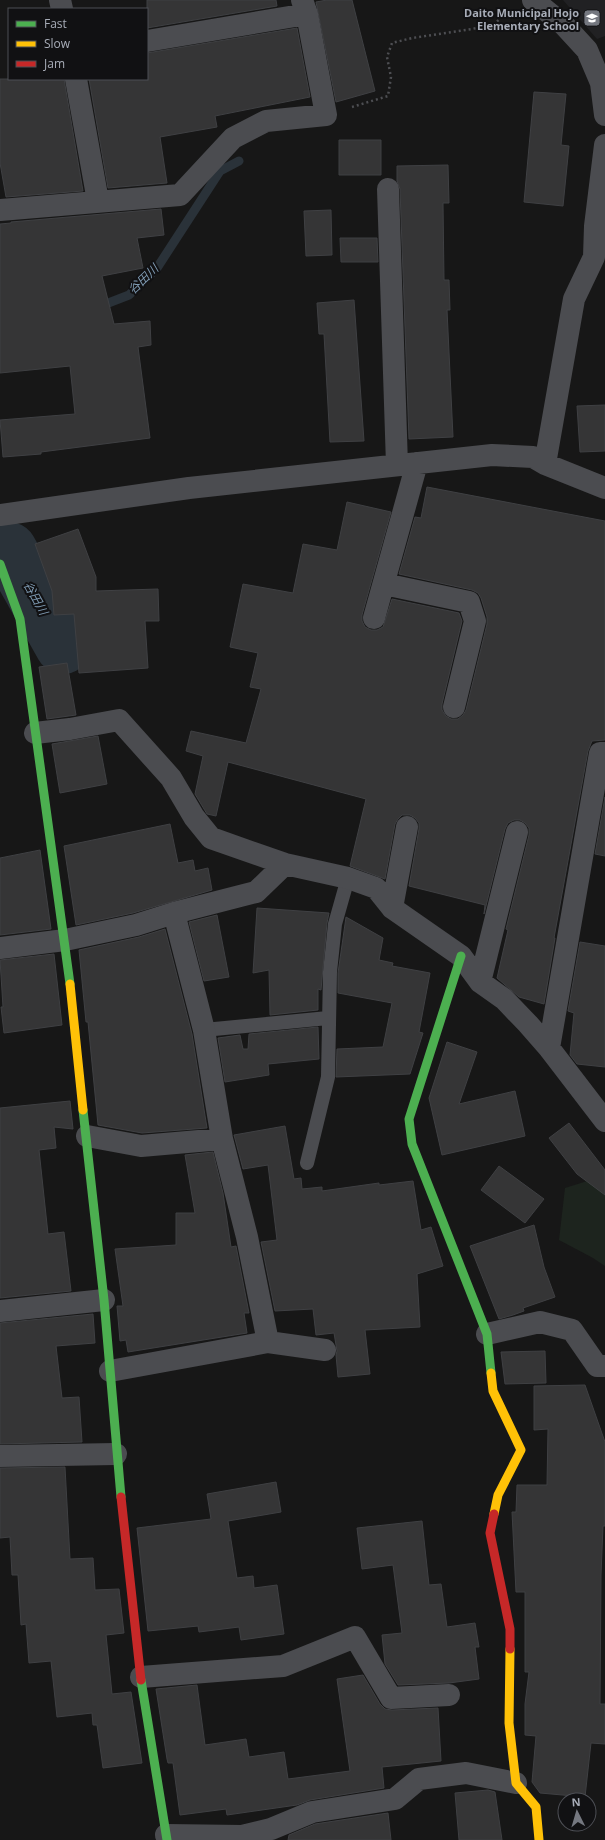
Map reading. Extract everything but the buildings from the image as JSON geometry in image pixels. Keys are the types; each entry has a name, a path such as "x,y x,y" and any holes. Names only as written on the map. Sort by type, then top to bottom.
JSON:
{"street":[{"path":"533,0 564,25 587,50 601,83 605,115"},
{"path":"0,210 180,195 232,138 266,121 326,115 305,7 148,40"},
{"path":"76,80 98,201"},
{"path":"545,464 574,299 600,258 595,226 605,145"},
{"path":"374,618 384,584 407,464 388,190"},
{"path":"0,515 189,488 492,455 533,457 545,464 605,488"},
{"path":"0,564 20,619 65,940 104,1300 116,1454 141,1677 166,1838 242,1836 271,1829 312,1812 395,1799 419,1779 466,1773 516,1783"},
{"path":"384,584 469,602 475,621 454,707"},
{"path":"35,733 70,729 118,720 170,778 194,818 211,838 285,864 348,878 376,888 392,908 461,956 480,982 504,999 549,1048 605,1121"},
{"path":"549,1048 600,753 605,753"},
{"path":"392,908 407,827"},
{"path":"480,982 517,832"},
{"path":"0,948 65,940 136,925 174,913 256,892 285,864"},
{"path":"174,913 204,1030 222,1139 247,1238 268,1342"},
{"path":"461,956 410,1118 412,1144 487,1334 493,1391 521,1450 498,1495 490,1533 510,1629 509,1723 516,1783 536,1807 539,1840"},
{"path":"87,1136 141,1146 222,1139"},
{"path":"0,1311 104,1300"},
{"path":"487,1334 540,1322 572,1330 597,1366 605,1366"},
{"path":"110,1371 268,1342 324,1350"},
{"path":"0,1456 116,1454"},
{"path":"141,1677 283,1666 355,1637 391,1698 449,1695"}],"lane":[{"path":"307,1163 328,1077 330,972 335,924 348,878"},
{"path":"204,1030 328,1018"}],"path":[{"path":"347,109 388,96 391,77 386,57 392,43 412,38 472,29 494,24 508,12 508,6"}],"shaded area":[{"name":"Daito Municipal Hojo Elementary School","path":"563,0 605,0 605,36 597,39"},
{"path":"603,1176 605,1177 605,1266 559,1240 565,1188"}],"waterway":[{"name":"谷田川","path":"98,307 129,295 157,268 220,171 239,161"},
{"name":"谷田川","path":"9,550 63,646"}],"traffic: fast":[{"path":"0,564 20,619 70,984"},
{"path":"461,956 409,1119 412,1144 487,1334 491,1373"},
{"path":"83,1110 104,1300 121,1497"},
{"path":"141,1680 167,1840"}],"traffic: slow":[{"path":"70,984 83,1110"},
{"path":"491,1373 493,1391 521,1450 498,1495 494,1514"},
{"path":"510,1649 509,1723 516,1783 536,1807 539,1840"}],"traffic: jam":[{"path":"121,1497 141,1680"},
{"path":"494,1514 490,1533 510,1629 510,1649"}],"place":[{"name":"Daito Municipal Hojo Elementary School","path":"592,18"}]}
